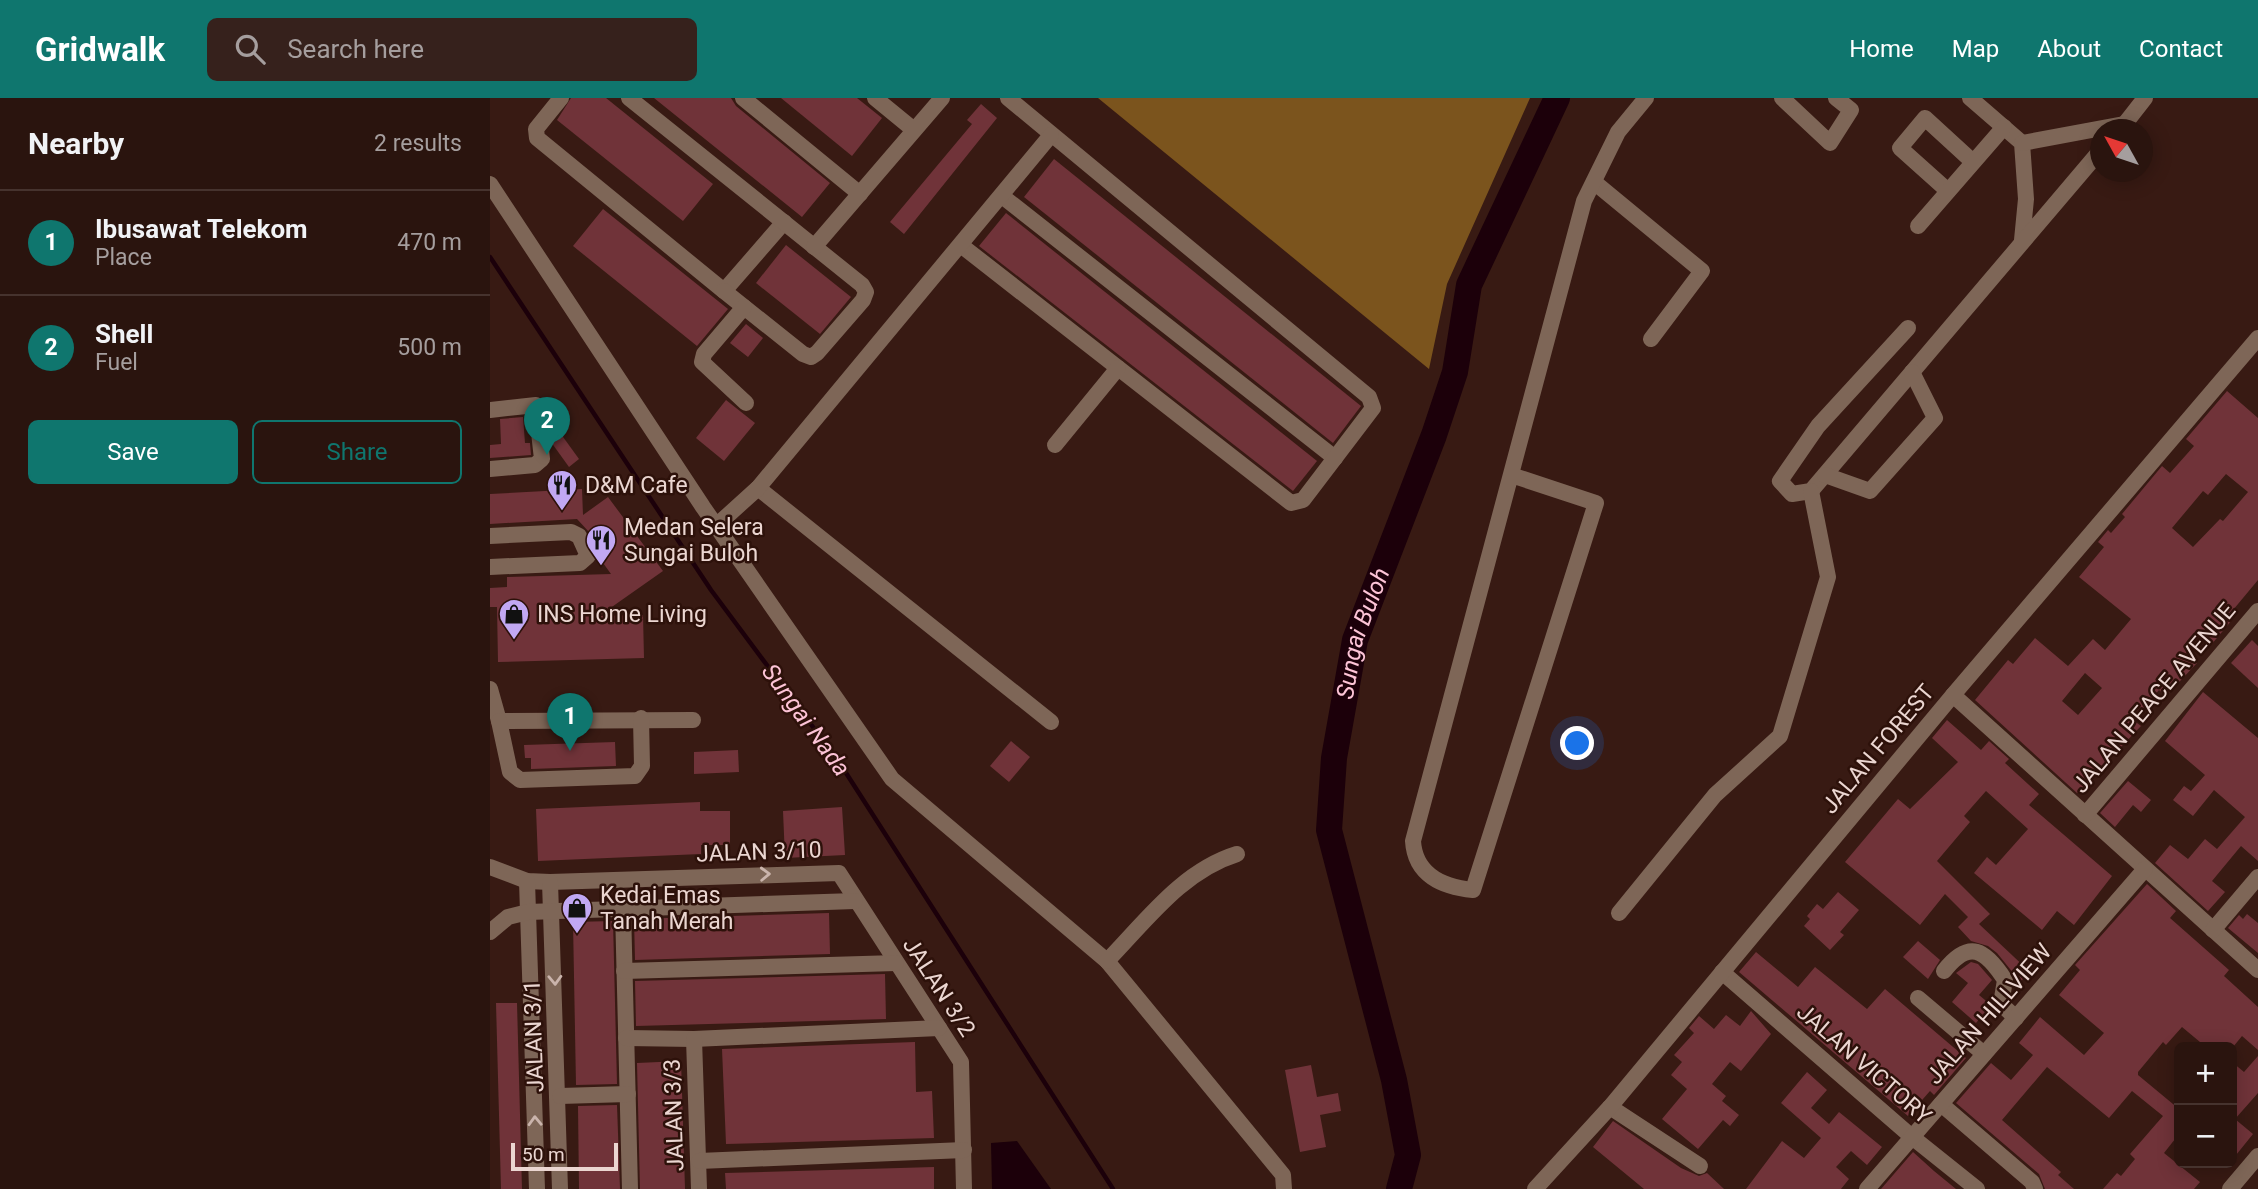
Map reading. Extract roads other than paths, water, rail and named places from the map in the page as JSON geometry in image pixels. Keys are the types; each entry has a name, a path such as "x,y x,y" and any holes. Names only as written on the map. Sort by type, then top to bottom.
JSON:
{"street":[{"path":"561,98 536,129 537,138 803,354 811,357 817,353 863,300 866,292 862,285 629,98"},
{"path":"743,98 860,194"},
{"path":"875,98 914,130"},
{"path":"814,247 942,98"},
{"path":"962,246 1291,503 1303,500 1371,412 1373,404 1369,397 1008,98"},
{"path":"1511,475 1596,503 1473,890 1461,889 1433,880 1423,871 1415,857 1413,841 1584,201 1618,132 1646,98"},
{"path":"1782,98 1830,143 1851,110 1836,98"},
{"path":"1970,98 2022,143 2026,199 2022,240"},
{"path":"2128,119 2145,98"},
{"path":"1948,191 1900,148 1917,128 1926,118 1973,162"},
{"path":"1918,226 2004,127"},
{"path":"2022,143 2090,132"},
{"path":"716,526 758,488 962,246 1051,135"},
{"path":"1908,328 1818,426 1780,481 1792,494 1811,491 2022,240 2090,163"},
{"path":"1594,182 1702,271 1651,339"},
{"path":"490,184 716,526 892,779 1107,961 1283,1175 1284,1189"},
{"path":"1002,196 1335,458"},
{"path":"724,291 784,222"},
{"path":"744,307 704,354 702,362 746,403"},
{"name":"JALAN FOREST","path":"1535,1189 1611,1107 1953,695 2258,338"},
{"path":"1055,445 1118,368"},
{"path":"1825,475 1870,491 1935,418 1912,372"},
{"path":"490,410 536,405 542,459 535,465 490,469"},
{"path":"758,488 1051,722"},
{"path":"1619,913 1714,795 1780,736 1828,577 1811,491"},
{"path":"490,536 571,532 579,536 588,556 580,563 490,566"},
{"name":"JALAN PEACE AVENUE","path":"2085,814 2258,611"},
{"path":"490,689 510,772 520,780 635,776 642,766 641,718"},
{"path":"1953,695 2258,970"},
{"path":"499,721 641,718 693,720"},
{"path":"1107,961 1180,885 1212,862 1237,854"},
{"name":"JALAN 3/10","path":"490,867 527,881 550,882 833,872 844,878 855,901"},
{"name":"JALAN HILLVIEW","path":"1867,1189 2145,869"},
{"path":"2213,930 2258,877"},
{"name":"JALAN 3/1","path":"527,881 537,1189"},
{"name":"JALAN 3/1","path":"550,882 560,1096 561,1189"},
{"path":"490,932 508,917 528,912 855,901"},
{"name":"JALAN 3/2","path":"855,901 961,1062 964,1189"},
{"path":"623,909 630,1189"},
{"path":"1944,971 1961,952 1968,949 1979,952 2005,980 2001,1004 2016,1018"},
{"path":"624,971 896,963"},
{"name":"JALAN VICTORY","path":"1723,972 1913,1137 1978,1189"},
{"path":"1918,998 1984,1055"},
{"path":"626,1038 694,1039 939,1028"},
{"name":"JALAN 3/3","path":"694,1039 699,1189"},
{"path":"560,1096 628,1094"},
{"path":"1941,1104 2032,1182 2035,1189"},
{"path":"1611,1107 1700,1166"},
{"path":"699,1161 964,1150"},
{"path":"2230,1189 2258,1156"}],"waterway":[{"name":"Sungai Buloh","path":"1399,1189 1408,1155 1394,1080 1329,830 1334,758 1355,640 1434,435 1455,372 1469,285 1557,98"},
{"name":"Sungai Nada","path":"490,257 711,590 839,762 1113,1189"}],"place":[{"name":"Shell","path":"547,455"},
{"name":"D&M Cafe","path":"562,512"},
{"name":"Medan Selera Sungai Buloh","path":"601,567"},
{"name":"INS Home Living","path":"514,641"},
{"name":"Ibusawat Telekom","path":"570,751"},
{"name":"Kedai Emas Tanah Merah","path":"577,935"}]}
